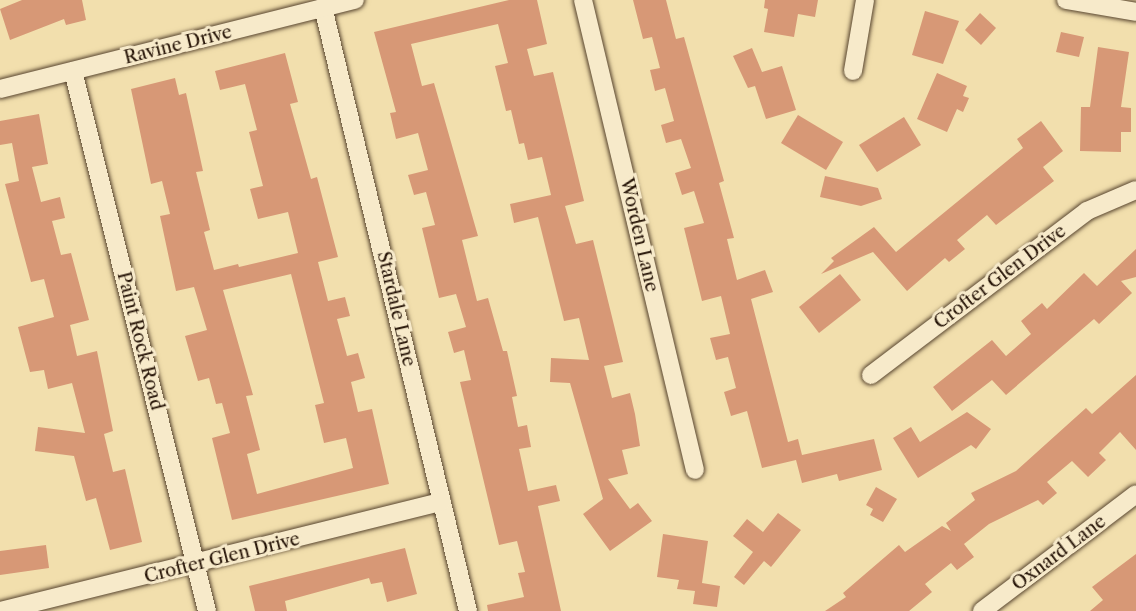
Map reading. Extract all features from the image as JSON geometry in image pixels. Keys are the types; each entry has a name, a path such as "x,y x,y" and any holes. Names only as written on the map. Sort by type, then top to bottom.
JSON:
{"street":[{"name":"Ravine Drive","path":"0,89 355,0"},
{"name":"Worden Lane","path":"583,0 695,470"},
{"path":"852,71 865,0"},
{"path":"1066,0 1136,12"},
{"name":"Stardale Lane","path":"324,7 468,611"},
{"name":"Paint Rock Road","path":"73,71 207,611"},
{"name":"Crofter Glen Drive","path":"871,375 1087,212 1136,190"},
{"name":"Oxnard Lane","path":"982,611 1136,494"},
{"name":"Crofter Glen Drive","path":"0,611 196,565 442,502"}],"building":[{"path":"22,0 82,0 86,20 66,25 64,19 10,40 0,9"},
{"path":"509,0 537,0 547,44 527,49 534,76 553,72 584,201 565,206 576,244 593,240 612,317 623,362 604,366 612,398 630,393 635,414 640,446 622,450 628,474 608,479 630,509 638,503 652,521 610,551 583,514 603,499 570,383 550,382 551,358 589,360 579,318 564,321 538,217 514,223 510,204 551,195 542,157 528,160 524,143 519,144 511,110 506,111 495,66 508,63 498,24 411,44 422,86 434,83 478,236 462,240 477,301 488,298 503,351 507,351 517,396 512,397 518,427 527,425 531,447 519,449 528,491 556,485 560,501 538,506 561,611 488,611 487,605 524,597 518,573 525,572 517,541 499,545 460,382 471,380 464,350 454,353 448,332 466,327 456,294 439,298 422,228 435,225 426,192 414,195 408,175 428,170 418,133 396,139 390,113 396,112 374,32"},
{"path":"633,0 666,0 676,39 684,37 724,181 719,183 734,238 727,239 737,280 765,270 773,292 751,299 788,442 798,439 802,455 874,439 882,470 839,481 837,474 802,483 796,460 762,468 747,411 731,416 724,392 736,388 728,357 716,360 710,338 730,334 721,296 702,301 684,228 704,223 694,191 682,195 675,173 691,168 681,139 666,143 661,125 674,121 665,88 655,91 650,70 660,68 652,37 643,39"},
{"path":"765,0 818,0 815,17 798,14 794,37 764,32 768,9 764,8"},
{"path":"925,11 959,21 943,64 912,55"},
{"path":"980,13 996,28 981,45 965,30"},
{"path":"1061,32 1084,37 1079,57 1056,52"},
{"path":"1098,47 1129,52 1121,107 1131,108 1131,132 1121,132 1121,152 1080,151 1081,107 1090,107"},
{"path":"752,48 762,72 782,66 796,110 766,119 755,86 748,88 733,56"},
{"path":"285,53 298,102 290,104 311,179 317,177 338,257 318,262 328,301 345,297 350,316 337,319 347,356 358,353 365,378 351,382 358,412 372,409 389,484 232,520 212,438 230,433 222,403 216,404 209,378 198,381 185,336 207,330 194,287 176,291 160,216 170,214 162,181 151,184 131,89 175,78 179,95 186,93 203,171 196,172 210,230 204,232 214,270 238,264 239,267 298,253 288,212 258,219 250,189 263,186 249,132 257,130 245,84 220,90 215,71","holes":["291,274 324,403 315,405 324,443 346,438 353,468 257,494 247,454 260,450 246,396 253,395 223,290"]},
{"path":"937,73 967,86 963,96 969,98 963,112 957,109 947,132 917,119"},
{"path":"39,114 48,164 32,167 41,202 60,197 65,218 52,221 61,255 71,253 89,320 70,325 77,356 97,351 113,431 104,434 113,472 125,469 142,542 110,550 96,498 86,501 74,456 35,451 38,427 85,433 72,383 48,389 44,370 30,372 18,327 54,317 44,279 31,282 5,184 19,181 12,143 0,145 0,121"},
{"path":"798,115 843,142 826,170 781,143"},
{"path":"904,117 921,145 877,172 859,145"},
{"path":"1041,121 1063,151 1043,167 1054,181 996,225 987,215 957,240 965,249 949,262 945,258 907,291 873,252 821,274 834,261 831,258 874,227 896,252 1023,148 1017,139"},
{"path":"825,176 878,188 882,199 861,206 820,197"},
{"path":"1136,249 1136,277 1121,281 1132,293 1099,324 1094,319 1006,395 992,380 952,411 933,387 992,340 1006,356 1031,334 1021,321 1042,303 1047,309 1084,273 1097,286"},
{"path":"840,274 861,300 819,333 799,307"},
{"path":"1136,375 1136,450 1120,432 1099,453 1106,460 1088,477 1072,461 1047,482 1057,493 1043,505 1038,500 989,524 964,544 974,557 957,570 951,563 925,584 932,592 909,611 825,611 846,597 843,593 899,545 905,552 942,526 951,531 946,523 975,500 971,493 1016,471 1086,408 1092,414"},
{"path":"967,412 991,429 976,449 971,445 918,478 893,438 911,427 920,442"},
{"path":"876,487 897,499 883,522 870,515 873,509 866,505"},
{"path":"778,513 801,530 771,567 764,561 744,585 734,577 753,552 733,536 747,519 763,532"},
{"path":"663,534 708,541 702,583 720,586 717,607 693,604 695,591 677,589 679,580 657,577"},
{"path":"46,545 49,568 0,575 0,551"},
{"path":"405,548 417,594 387,602 382,582 371,584 369,578 285,601 287,611 255,611 249,586"},
{"path":"1136,554 1136,611 1090,611 1103,600 1092,587"}]}
